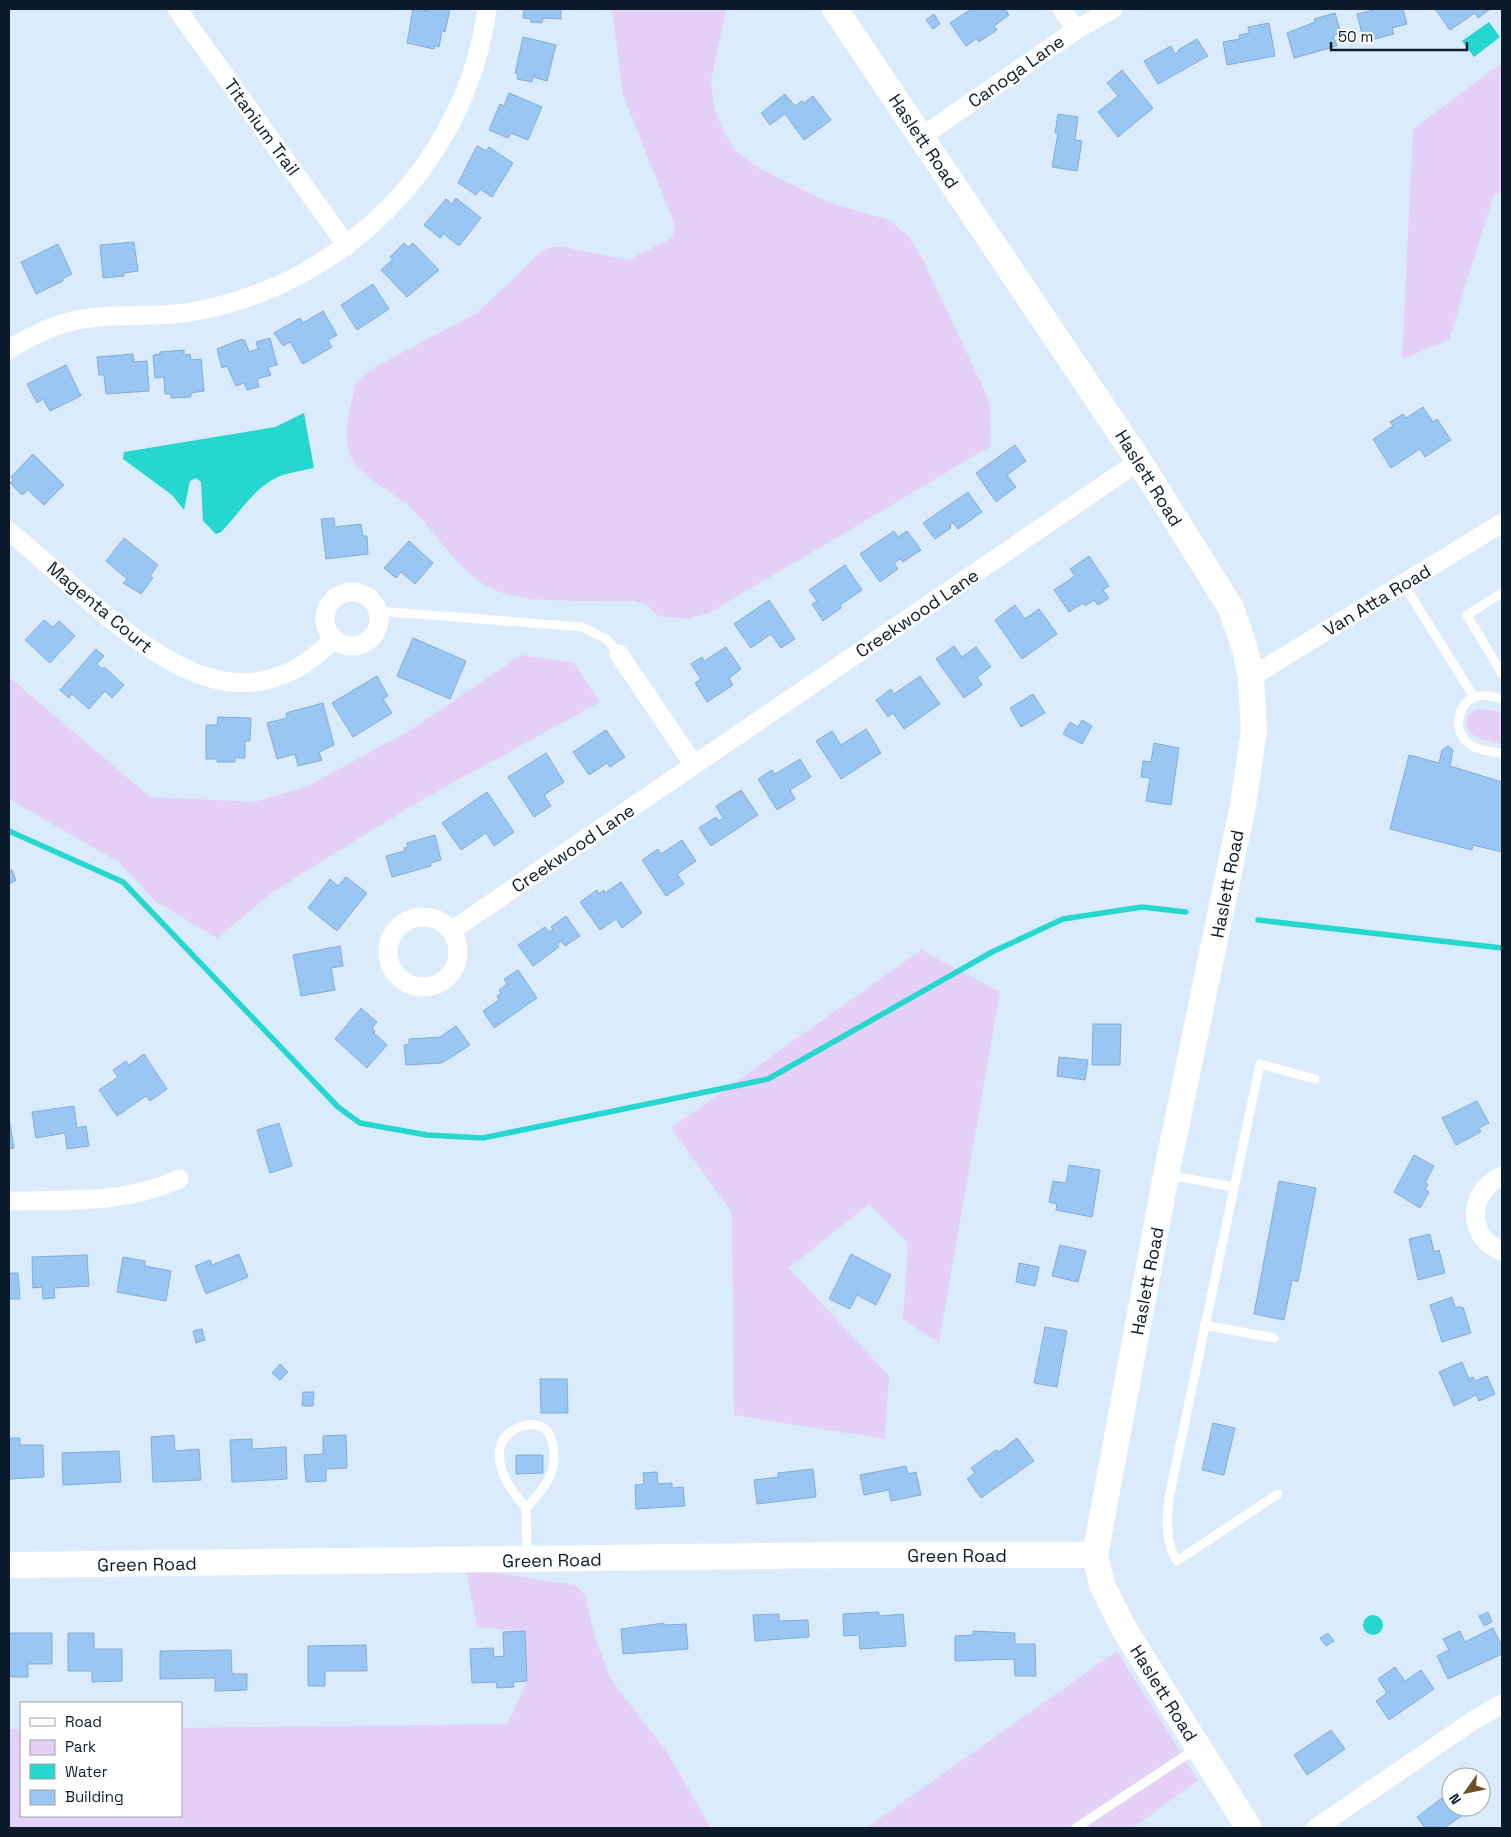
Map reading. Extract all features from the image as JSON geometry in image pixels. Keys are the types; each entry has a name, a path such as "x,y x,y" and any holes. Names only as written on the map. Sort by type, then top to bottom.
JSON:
{"street":[{"name":"Titanium Trail","path":"177,9 347,246"},
{"path":"9,350 29,336 66,322 110,316 161,316 189,312 244,299 296,278 347,246 370,227 405,192 445,135 470,80 487,9"},
{"name":"Haslett Road","path":"835,9 1139,461 1230,608 1245,649 1251,677 1254,731 1243,805 1166,1175 1095,1555 1102,1585 1124,1629 1248,1828"},
{"path":"1062,9 1076,30"},
{"name":"Canoga Lane","path":"921,137 1076,30 1113,9"},
{"name":"Creekwood Lane","path":"451,931 1139,461"},
{"name":"Van Atta Road","path":"1251,677 1404,585 1502,523"},
{"name":"Magenta Court","path":"9,531 140,643 169,662 201,676 237,682 273,678 306,663 333,640"},
{"path":"354,592 363,594 370,599 378,611 379,622 377,631 365,643 349,647 333,640 328,633 324,616 326,608 338,595 354,592"},
{"path":"619,654 694,765"},
{"path":"1502,1176 1485,1187 1480,1195 1475,1215 1481,1235 1488,1243 1502,1251"},
{"path":"9,1201 86,1200 127,1196 149,1191 178,1179"},
{"name":"Green Road","path":"9,1565 1095,1555"},
{"path":"1316,1828 1474,1720 1502,1704"}],"lane":[{"path":"1404,585 1474,697"},
{"path":"1502,593 1467,615 1502,674"},
{"path":"378,611 582,627 606,639 619,654"},
{"path":"1502,699 1486,696 1474,697 1464,706 1460,713 1459,730 1463,737 1476,748 1502,754"},
{"path":"1278,1494 1177,1561 1168,1535 1169,1498 1260,1064 1315,1079"},
{"path":"1166,1175 1234,1187"},
{"path":"1204,1325 1274,1338"},
{"path":"526,1508 542,1491 555,1465 556,1456 551,1438 545,1428 536,1424 517,1428 509,1433 503,1441 500,1451 502,1469 508,1485 526,1508 527,1560"},
{"path":"1076,1828 1198,1747"}],"green space":[{"path":"612,9 726,9 711,81 714,108 723,131 737,152 758,168 827,202 889,220 909,237 922,258 986,394 990,407 991,446 711,612 687,619 658,616 648,606 634,601 535,599 506,594 491,588 477,580 454,558 411,508 361,470 355,464 348,448 348,420 356,383 375,367 477,313 541,252 552,247 564,247 628,260 672,238 675,226 623,95"},
{"path":"1502,63 1502,191 1493,197 1449,340 1402,359 1413,129"},
{"path":"521,655 574,663 600,702 427,797 328,857 269,895 217,938 155,901 120,863 9,799 9,677 150,797 254,802 306,787 409,731"},
{"path":"1479,708 1502,713 1502,744 1482,739 1470,733 1467,728 1469,714"},
{"path":"921,950 1000,992 939,1342 903,1320 908,1243 869,1204 789,1268 889,1376 885,1439 734,1415 732,1213 671,1128"},
{"path":"466,1568 575,1585 585,1595 594,1634 610,1678 668,1754 711,1828 9,1828 9,1729 20,1729 20,1817 182,1817 182,1728 508,1724 527,1681 525,1631 477,1627"},
{"path":"1117,1651 1198,1780 1133,1828 866,1828"}],"water":[{"path":"1489,22 1500,37 1474,57 1462,41"},
{"path":"304,413 314,468 273,479 249,500 221,532 216,534 203,521 201,482 196,478 190,481 184,510 172,495 123,459 124,452 275,427"},
{"path":"1373,1615 1380,1618 1383,1625 1380,1632 1373,1635 1366,1632 1363,1625 1366,1618"}],"building":[{"path":"413,9 429,11 429,9 450,9 445,32 442,31 439,47 434,46 434,49 407,43"},
{"path":"524,9 561,9 561,19 543,18 542,23 531,22 531,19 523,18"},
{"path":"971,9 1005,9 1009,15 994,26 997,30 979,42 976,39 966,46 950,23"},
{"path":"1378,9 1403,9 1407,24 1392,28 1394,34 1364,42 1357,14"},
{"path":"1435,9 1489,10 1478,18 1475,13 1450,30"},
{"path":"1335,13 1341,33 1333,36 1337,46 1294,58 1287,33 1315,22 1314,19"},
{"path":"934,14 940,24 933,29 926,20"},
{"path":"1269,23 1275,56 1227,65 1223,42 1240,39 1239,35 1249,33 1248,27"},
{"path":"523,37 556,45 547,81 533,77 532,82 517,79 518,74 515,73"},
{"path":"1197,39 1208,56 1158,84 1144,61 1171,46 1175,54 1179,52 1178,50"},
{"path":"1122,70 1153,108 1118,137 1098,112 1118,96 1107,83"},
{"path":"509,93 542,107 528,140 511,133 508,138 489,130 500,104 504,106"},
{"path":"785,94 795,106 802,101 804,103 813,96 831,120 804,140 785,114 770,125 761,113"},
{"path":"1058,114 1078,117 1075,140 1082,141 1077,171 1052,167 1058,133 1055,133"},
{"path":"477,146 486,151 489,147 513,163 492,197 480,189 476,195 458,183"},
{"path":"456,198 481,218 459,246 444,234 440,238 424,225 446,199 452,204"},
{"path":"134,242 138,271 124,273 124,276 103,278 100,245"},
{"path":"404,243 408,247 413,243 439,270 407,297 381,270 393,259 390,257"},
{"path":"58,244 72,274 62,279 63,281 36,294 21,262"},
{"path":"373,284 389,309 357,330 341,305"},
{"path":"323,311 337,335 328,340 332,347 303,364 290,342 283,346 274,333 300,318 303,323"},
{"path":"270,338 277,365 268,367 271,375 257,379 259,387 247,390 244,383 236,386 227,366 222,368 217,349 242,339 242,341 245,340 249,352 258,349 256,342"},
{"path":"184,350 184,355 190,354 191,360 201,359 204,391 191,393 191,397 171,398 171,394 165,394 164,377 155,378 153,355 160,354 160,352"},
{"path":"133,354 134,362 147,361 149,391 106,394 104,375 99,375 97,357"},
{"path":"66,365 81,396 50,411 43,399 37,403 27,384"},
{"path":"1423,407 1433,422 1437,419 1451,440 1425,457 1420,449 1391,468 1373,439 1393,426 1390,422 1403,414 1406,418"},
{"path":"1015,445 1026,461 1007,475 1016,487 996,502 976,473"},
{"path":"33,454 64,485 44,505 28,490 22,495 10,483 13,480 11,477"},
{"path":"968,492 982,512 958,529 953,523 950,525 951,528 935,539 923,523"},
{"path":"334,518 335,527 361,524 363,536 367,536 368,554 326,559 321,519"},
{"path":"894,531 898,537 907,531 921,550 903,562 900,559 894,563 898,569 880,582 860,554"},
{"path":"124,538 158,565 150,576 153,578 141,594 123,583 127,579 106,561"},
{"path":"409,541 433,563 415,584 401,572 396,578 384,568"},
{"path":"1089,556 1109,586 1103,590 1109,598 1098,605 1094,600 1085,606 1083,603 1069,612 1054,590 1075,576 1070,569"},
{"path":"845,565 862,590 840,605 841,608 823,621 812,604 817,601 809,590"},
{"path":"769,600 795,639 781,648 771,634 751,648 734,624"},
{"path":"1015,605 1025,619 1039,609 1057,634 1022,659 995,620"},
{"path":"44,620 53,627 59,621 75,636 50,663 25,640"},
{"path":"413,638 466,661 450,699 397,676"},
{"path":"954,646 962,657 976,647 991,667 977,677 982,685 964,698 936,659"},
{"path":"726,647 741,669 729,678 733,685 707,702 695,683 701,679 691,664 702,657 704,661"},
{"path":"96,649 104,656 97,664 102,669 104,667 124,685 112,698 105,691 89,709 72,694 69,698 60,690"},
{"path":"377,676 388,696 383,699 392,713 353,737 332,703"},
{"path":"920,676 940,704 904,729 893,713 888,717 876,700 891,689 894,694"},
{"path":"1033,694 1045,713 1021,727 1010,708"},
{"path":"323,703 334,745 319,752 322,760 298,766 295,754 277,759 267,723 287,718 286,713"},
{"path":"218,717 251,718 250,741 245,741 245,758 235,758 235,762 217,762 217,759 206,759 206,725 217,725"},
{"path":"1082,720 1092,726 1082,744 1063,734 1070,722 1078,727"},
{"path":"866,729 881,753 841,779 816,741 832,731 841,745"},
{"path":"606,730 625,757 610,767 607,763 589,775 573,752"},
{"path":"1154,743 1179,748 1171,805 1146,801 1150,778 1141,777 1143,761 1151,762"},
{"path":"1448,746 1453,750 1450,766 1502,782 1502,852 1473,845 1472,850 1390,829 1409,755 1439,763 1442,750"},
{"path":"546,753 564,782 544,795 551,806 534,817 508,777"},
{"path":"800,759 811,777 790,790 795,799 777,810 758,779 772,770 775,774"},
{"path":"741,790 758,815 711,846 699,828 716,817 719,821 723,818 716,806"},
{"path":"487,792 514,832 494,846 486,833 461,850 442,823"},
{"path":"435,835 441,860 430,863 431,866 392,877 386,856 405,851 404,848 408,847 407,843"},
{"path":"682,840 696,861 677,874 684,884 666,896 642,860 658,849 661,854"},
{"path":"12,870 16,880 9,884 9,871"},
{"path":"346,877 367,893 337,931 308,908 330,879 338,886"},
{"path":"621,882 642,913 622,928 616,919 600,930 580,902 597,890 599,894 604,890 605,893"},
{"path":"566,916 580,936 565,946 561,941 557,944 559,947 533,966 518,945 545,927 549,932 553,929 551,927"},
{"path":"340,946 343,966 331,968 335,990 301,996 293,955"},
{"path":"518,970 537,998 494,1028 483,1011 499,1000 497,996 501,993 499,990 507,984 504,979"},
{"path":"361,1008 377,1022 372,1028 375,1031 374,1033 387,1045 367,1068 335,1039"},
{"path":"1093,1024 1121,1024 1120,1065 1092,1065"},
{"path":"456,1026 470,1045 442,1063 406,1065 404,1045 409,1044 409,1039 440,1037"},
{"path":"144,1054 167,1089 150,1101 146,1096 117,1116 99,1090 118,1077 113,1070 126,1061 129,1065"},
{"path":"1059,1057 1088,1060 1085,1080 1057,1076"},
{"path":"1477,1101 1489,1123 1479,1128 1481,1132 1456,1145 1442,1118"},
{"path":"74,1106 77,1128 86,1126 89,1146 67,1149 65,1133 36,1138 32,1112"},
{"path":"9,1119 14,1148 9,1149"},
{"path":"279,1123 292,1166 270,1173 257,1130"},
{"path":"1414,1155 1434,1166 1425,1183 1428,1184 1425,1190 1429,1192 1420,1208 1394,1192"},
{"path":"1069,1165 1100,1170 1092,1217 1056,1210 1057,1204 1049,1202 1053,1181 1066,1183"},
{"path":"1279,1181 1316,1188 1298,1282 1292,1280 1284,1320 1254,1314"},
{"path":"1430,1234 1434,1252 1439,1250 1445,1273 1418,1280 1409,1239"},
{"path":"1060,1245 1086,1251 1078,1282 1052,1276"},
{"path":"239,1254 248,1277 206,1294 195,1266 210,1260 212,1265"},
{"path":"851,1254 891,1275 876,1305 857,1295 850,1309 829,1299"},
{"path":"87,1255 89,1286 54,1288 55,1298 43,1299 42,1287 33,1288 32,1257"},
{"path":"123,1257 145,1261 145,1266 171,1271 166,1301 117,1292"},
{"path":"1019,1263 1039,1267 1035,1286 1016,1282"},
{"path":"9,1273 18,1273 20,1299 9,1299"},
{"path":"1452,1297 1455,1307 1463,1307 1471,1333 1442,1342 1430,1305"},
{"path":"1045,1327 1067,1331 1057,1387 1034,1383"},
{"path":"202,1329 205,1340 196,1343 193,1331"},
{"path":"1462,1362 1469,1379 1473,1377 1475,1381 1487,1376 1495,1394 1479,1401 1476,1395 1454,1406 1439,1372"},
{"path":"280,1364 288,1372 280,1380 272,1373"},
{"path":"540,1379 567,1379 568,1413 541,1413"},
{"path":"303,1392 314,1392 313,1406 302,1406"},
{"path":"1213,1423 1235,1428 1224,1475 1202,1470"},
{"path":"174,1435 175,1451 199,1449 201,1480 153,1482 151,1437"},
{"path":"346,1435 347,1468 326,1469 326,1481 306,1482 304,1455 323,1454 323,1436"},
{"path":"9,1438 20,1438 20,1445 43,1445 44,1477 9,1479"},
{"path":"1017,1438 1034,1461 981,1498 967,1479 975,1473 971,1468 996,1450 999,1452"},
{"path":"252,1439 252,1449 286,1447 287,1479 232,1482 230,1440"},
{"path":"119,1451 121,1482 63,1485 62,1453"},
{"path":"516,1455 543,1455 543,1473 516,1474"},
{"path":"906,1466 908,1474 916,1472 921,1495 891,1501 889,1490 864,1495 860,1475"},
{"path":"813,1469 816,1497 757,1504 754,1480 778,1477 778,1473"},
{"path":"657,1472 658,1484 672,1483 672,1488 683,1487 685,1506 636,1509 635,1485 644,1484 643,1473"},
{"path":"879,1612 879,1616 903,1614 906,1646 860,1649 859,1635 844,1636 843,1614"},
{"path":"1488,1612 1492,1622 1484,1626 1479,1616"},
{"path":"779,1614 779,1621 808,1620 809,1637 755,1641 753,1615"},
{"path":"664,1623 664,1625 686,1624 688,1649 623,1654 621,1629"},
{"path":"1493,1628 1502,1646 1502,1654 1448,1679 1437,1656 1449,1650 1443,1639 1460,1631 1465,1642"},
{"path":"525,1631 527,1681 513,1682 514,1687 497,1688 496,1682 472,1683 470,1649 493,1648 494,1657 504,1656 503,1632"},
{"path":"973,1631 1015,1633 1015,1644 1035,1644 1036,1676 1015,1676 1014,1659 955,1661 955,1636 973,1635"},
{"path":"9,1633 52,1633 52,1664 28,1664 28,1677 9,1677"},
{"path":"68,1633 94,1633 94,1649 122,1649 122,1681 92,1682 92,1671 68,1671"},
{"path":"1328,1633 1334,1641 1326,1646 1320,1638"},
{"path":"366,1645 367,1671 325,1671 325,1686 308,1686 308,1646"},
{"path":"231,1650 232,1674 247,1674 247,1690 215,1691 215,1678 160,1679 160,1651"},
{"path":"1395,1667 1405,1681 1421,1670 1434,1689 1389,1720 1376,1701 1387,1693 1378,1679"},
{"path":"1331,1730 1345,1749 1307,1775 1294,1755"},
{"path":"1441,1799 1441,1817 1460,1817 1444,1828 1425,1828 1417,1817"}],"waterway":[{"path":"9,831 123,882 338,1107 360,1123 427,1135 483,1138 768,1079 992,952 1063,919 1142,907 1186,912"},
{"path":"1258,920 1502,948"}]}
